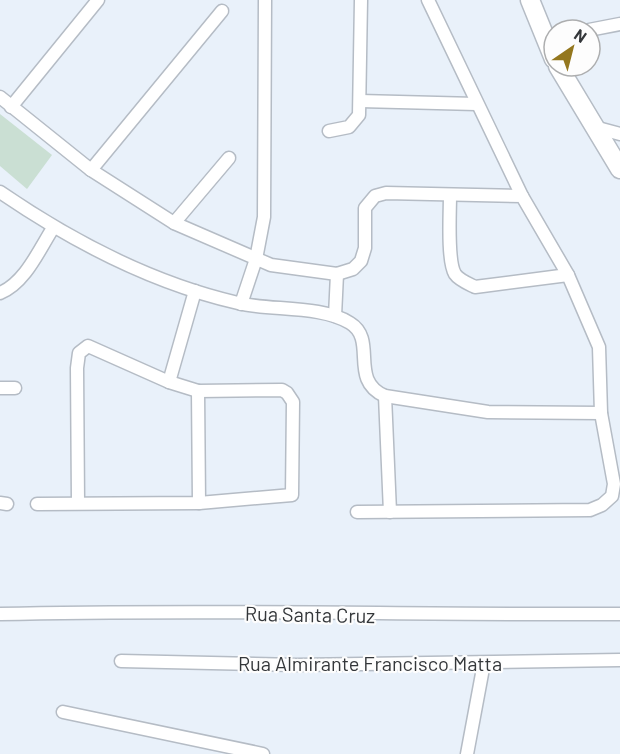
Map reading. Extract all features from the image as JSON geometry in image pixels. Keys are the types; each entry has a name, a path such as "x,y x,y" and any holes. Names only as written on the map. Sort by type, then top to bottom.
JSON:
{"main road":[{"path":"530,0 542,29"},
{"path":"565,78 620,169"}],"street":[{"path":"11,107 98,0"},
{"path":"241,304 256,259 264,217 265,0"},
{"path":"329,131 349,128 359,115 361,0"},
{"path":"357,512 590,510 602,506 612,496 614,484 601,413 599,347 568,275 522,196 428,0"},
{"path":"91,170 222,10"},
{"path":"602,27 620,24"},
{"path":"0,97 91,170 174,223 256,259 284,267 337,274 353,269 361,261 365,248 365,208 375,196 386,193 522,196"},
{"path":"360,101 476,104"},
{"path":"593,127 620,135"},
{"path":"174,223 229,158"},
{"path":"0,192 53,228 134,270 241,304 335,316 356,328 362,338 366,376 370,387 385,396 488,412 601,413"},
{"path":"450,196 454,273 466,282 475,287 568,275"},
{"path":"0,293 8,290 22,276 53,228"},
{"path":"335,316 337,274"},
{"path":"169,382 195,291"},
{"path":"37,504 199,503 290,497 293,492 293,402 282,390 198,391 169,382 88,346 83,348 77,368 78,502"},
{"path":"0,387 15,388"},
{"path":"198,391 199,503"},
{"path":"385,396 390,512"},
{"name":"Rua Santa Cruz","path":"0,614 126,611 412,615 620,614"},
{"name":"Rua Almirante Francisco Matta","path":"121,662 297,664 620,660"},
{"path":"467,754 484,663"},
{"path":"63,712 263,754"}],"green space":[{"path":"0,114 52,155 27,189 0,166"}]}
